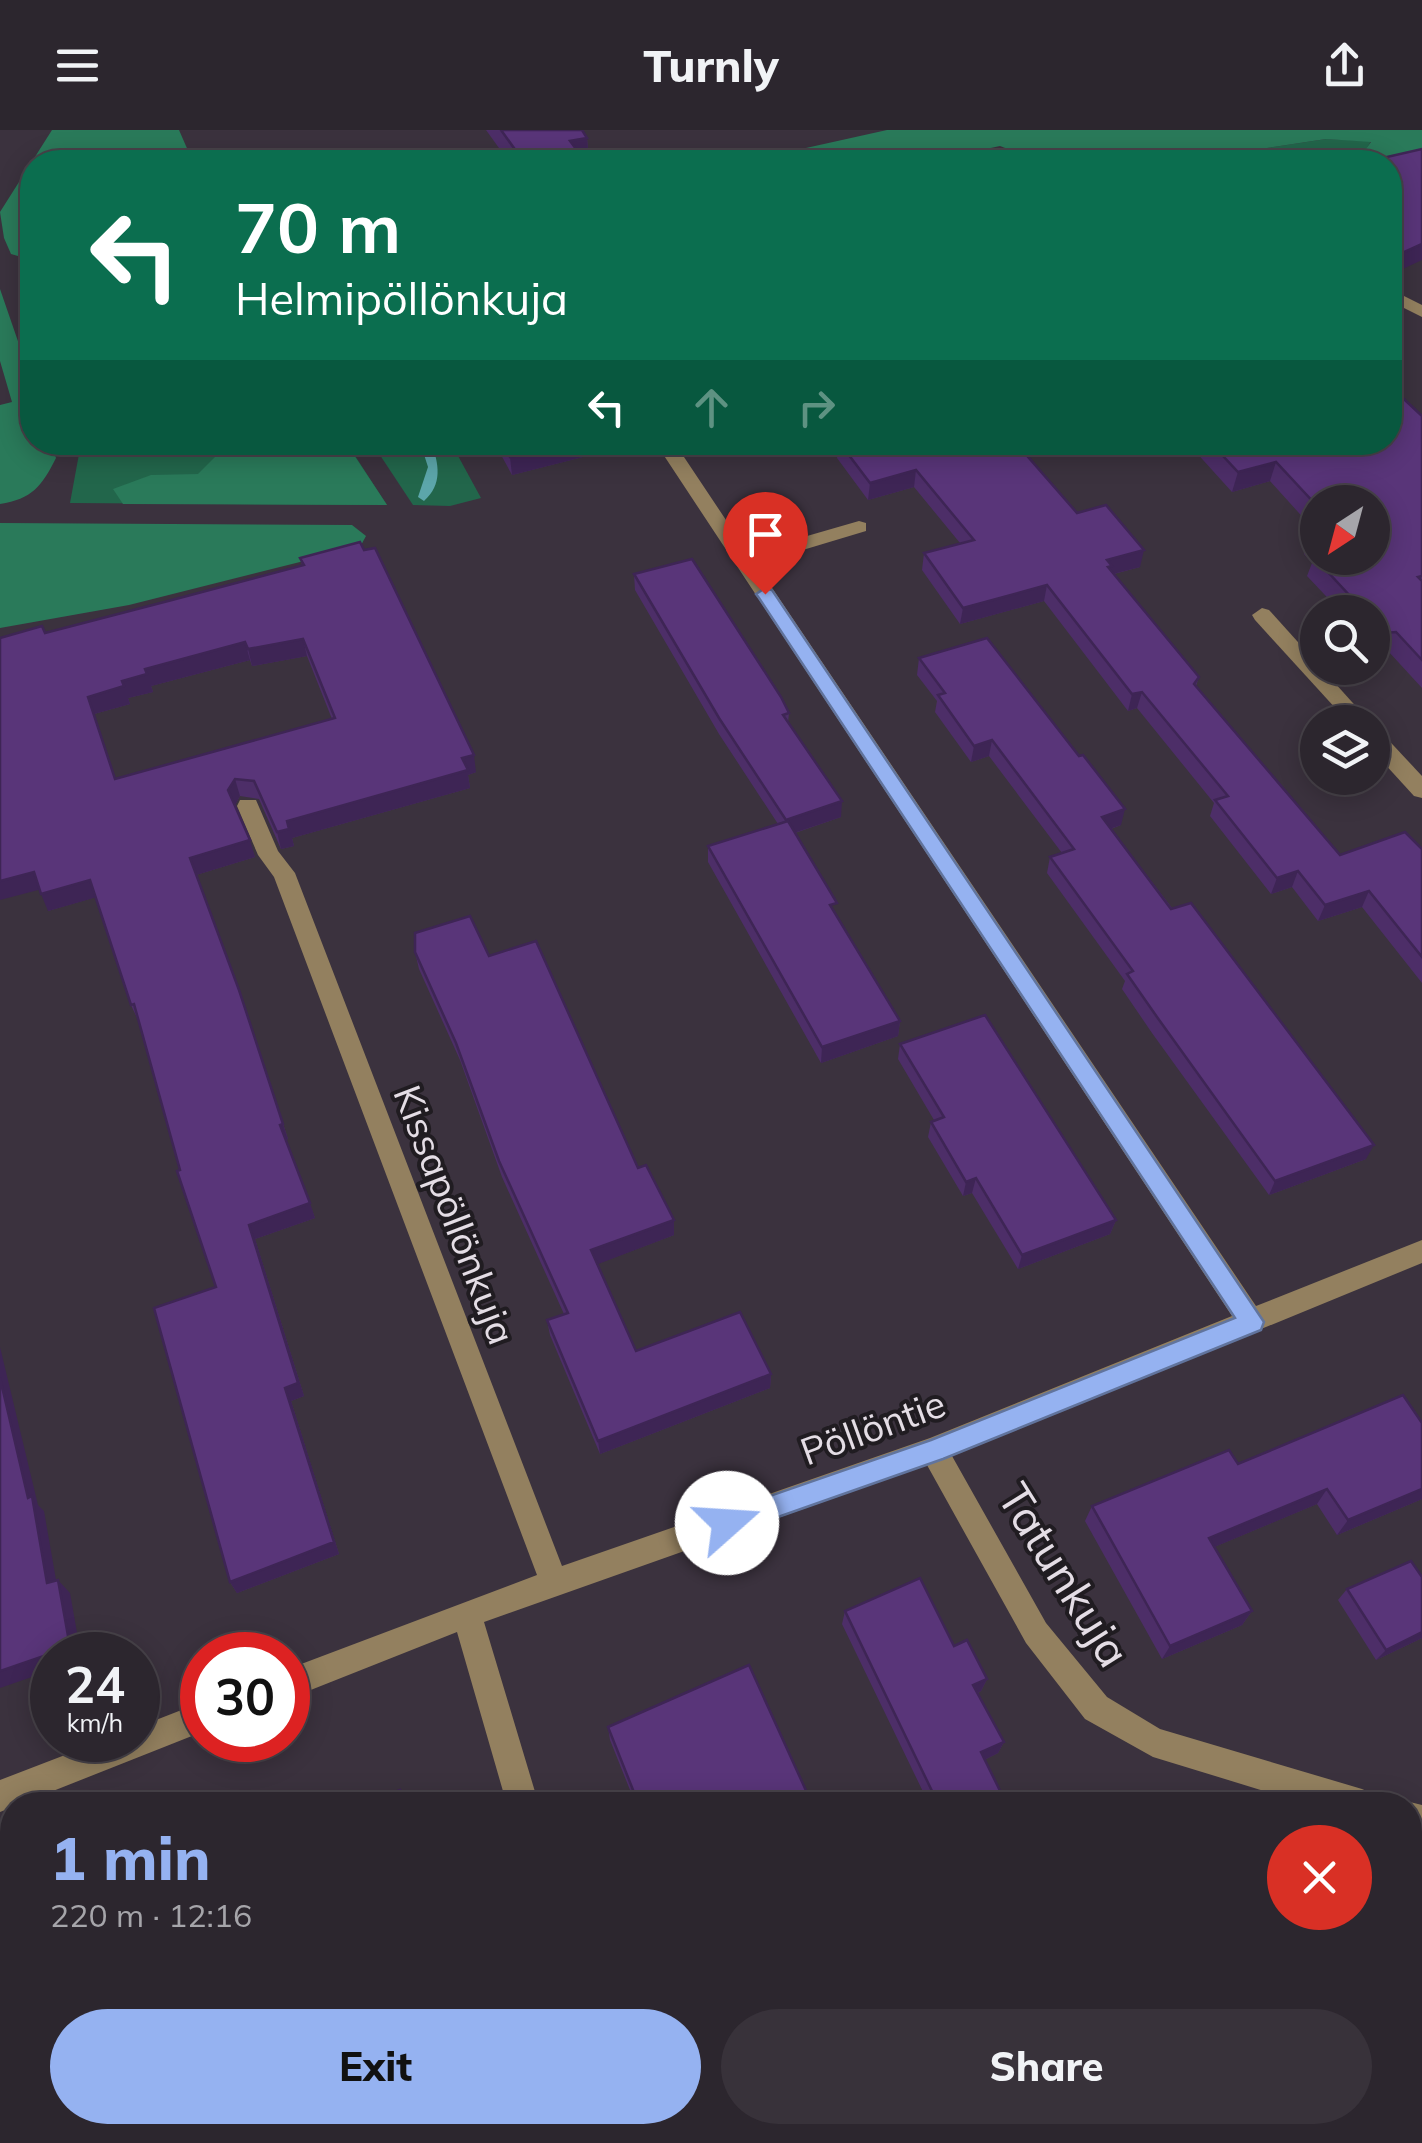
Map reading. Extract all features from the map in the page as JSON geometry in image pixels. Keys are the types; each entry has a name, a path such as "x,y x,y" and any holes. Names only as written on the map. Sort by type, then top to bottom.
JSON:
{"street":[{"path":"672,455 1252,1322"},
{"path":"744,561 859,527"},
{"path":"1262,614 1345,705"},
{"path":"1390,755 1422,790"},
{"name":"Kissapöllönkuja","path":"248,806 269,855 284,873 554,1583"},
{"name":"Pöllöntie","path":"310,1675 467,1614 934,1450 1422,1250"},
{"name":"Tatunkuja","path":"934,1450 1036,1632 1096,1708 1153,1742 1319,1792"},
{"path":"467,1614 519,1792"},
{"path":"10,1792 180,1726"}],"green space":[{"path":"52,130 179,130 188,150 39,150"},
{"path":"887,130 1422,130 1422,155 1402,159 1402,150 1365,150 1371,142 1326,139 1253,150 1010,150 1000,146 981,150 797,150"},
{"path":"1326,139 1371,141 1366,150 1253,150"},
{"path":"20,180 20,257 11,254 0,212"},
{"path":"0,289 20,347 20,455 56,458 35,490 0,504 0,405 12,402 0,361"},
{"path":"79,455 354,455 387,505 70,503"},
{"path":"217,455 354,455 387,505 123,504 113,489 151,475 198,474"},
{"path":"380,455 458,455 481,498 450,506 413,505"},
{"path":"0,523 352,525 366,536 360,547 129,605 0,628"}],"building":[{"path":"501,130 582,130 587,138 570,141 577,150 515,150"},
{"path":"1422,149 1422,244 1402,253 1402,154"},
{"path":"1402,397 1422,416 1422,576 1418,577 1422,581 1422,660 1396,632 1390,632 1390,595 1349,595 1331,575 1390,575 1390,485 1300,488 1276,462 1238,472 1222,455 1402,455"},
{"path":"849,455 1026,455 1077,513 1106,505 1144,550 1107,560 1112,566 1108,567 1199,677 1194,684 1340,855 1405,832 1422,849 1422,957 1369,891 1325,905 1298,871 1277,878 1215,800 1228,796 1142,692 1132,694 1047,585 963,608 924,553 974,540 916,470 870,483"},
{"path":"360,542 364,550 375,548 474,755 462,758 468,770 287,821 289,829 277,832 254,781 235,779 228,790 250,840 190,858 310,1203 249,1225 298,1383 285,1388 334,1542 230,1582 154,1308 216,1287 177,1171 180,1170 134,1004 131,1005 90,880 41,894 34,872 0,881 0,638 42,626 45,633 304,565 300,558","holes":["303,639 335,718 115,779 88,697 124,686 122,681 147,674 145,669 245,642 248,649"]},
{"path":"692,559 781,697 789,713 783,715 842,801 786,820 719,718 634,574"},
{"path":"987,638 1125,809 1102,817 1171,909 1191,903 1374,1145 1275,1181 1127,974 1133,971 1050,857 1074,849 992,740 974,746 938,695 945,693 919,658"},
{"path":"788,821 837,903 830,905 900,1021 822,1047 708,846"},
{"path":"470,916 489,956 536,941 638,1168 646,1165 674,1220 591,1250 636,1351 740,1312 771,1374 598,1441 547,1320 568,1313 499,1161 456,1043 415,952 415,933"},
{"path":"985,1015 1116,1220 1022,1255 976,1178 966,1182 931,1122 944,1117 900,1044"},
{"path":"0,1378 28,1498 32,1496 47,1583 58,1580 67,1632 30,1632 30,1661 0,1671"},
{"path":"1403,1395 1422,1423 1422,1489 1348,1520 1327,1489 1209,1538 1252,1611 1170,1646 1092,1506 1229,1450 1238,1464"},
{"path":"1411,1561 1422,1577 1422,1632 1386,1650 1347,1589"},
{"path":"920,1578 954,1646 967,1640 987,1679 973,1685 1004,1742 981,1752 1001,1792 932,1792 845,1611"},
{"path":"749,1665 807,1792 634,1792 608,1727"}],"waterway":[{"path":"424,497 434,467 430,455"}],"route":[{"path":"727,1523 934,1450 1252,1322 765,594"}]}
